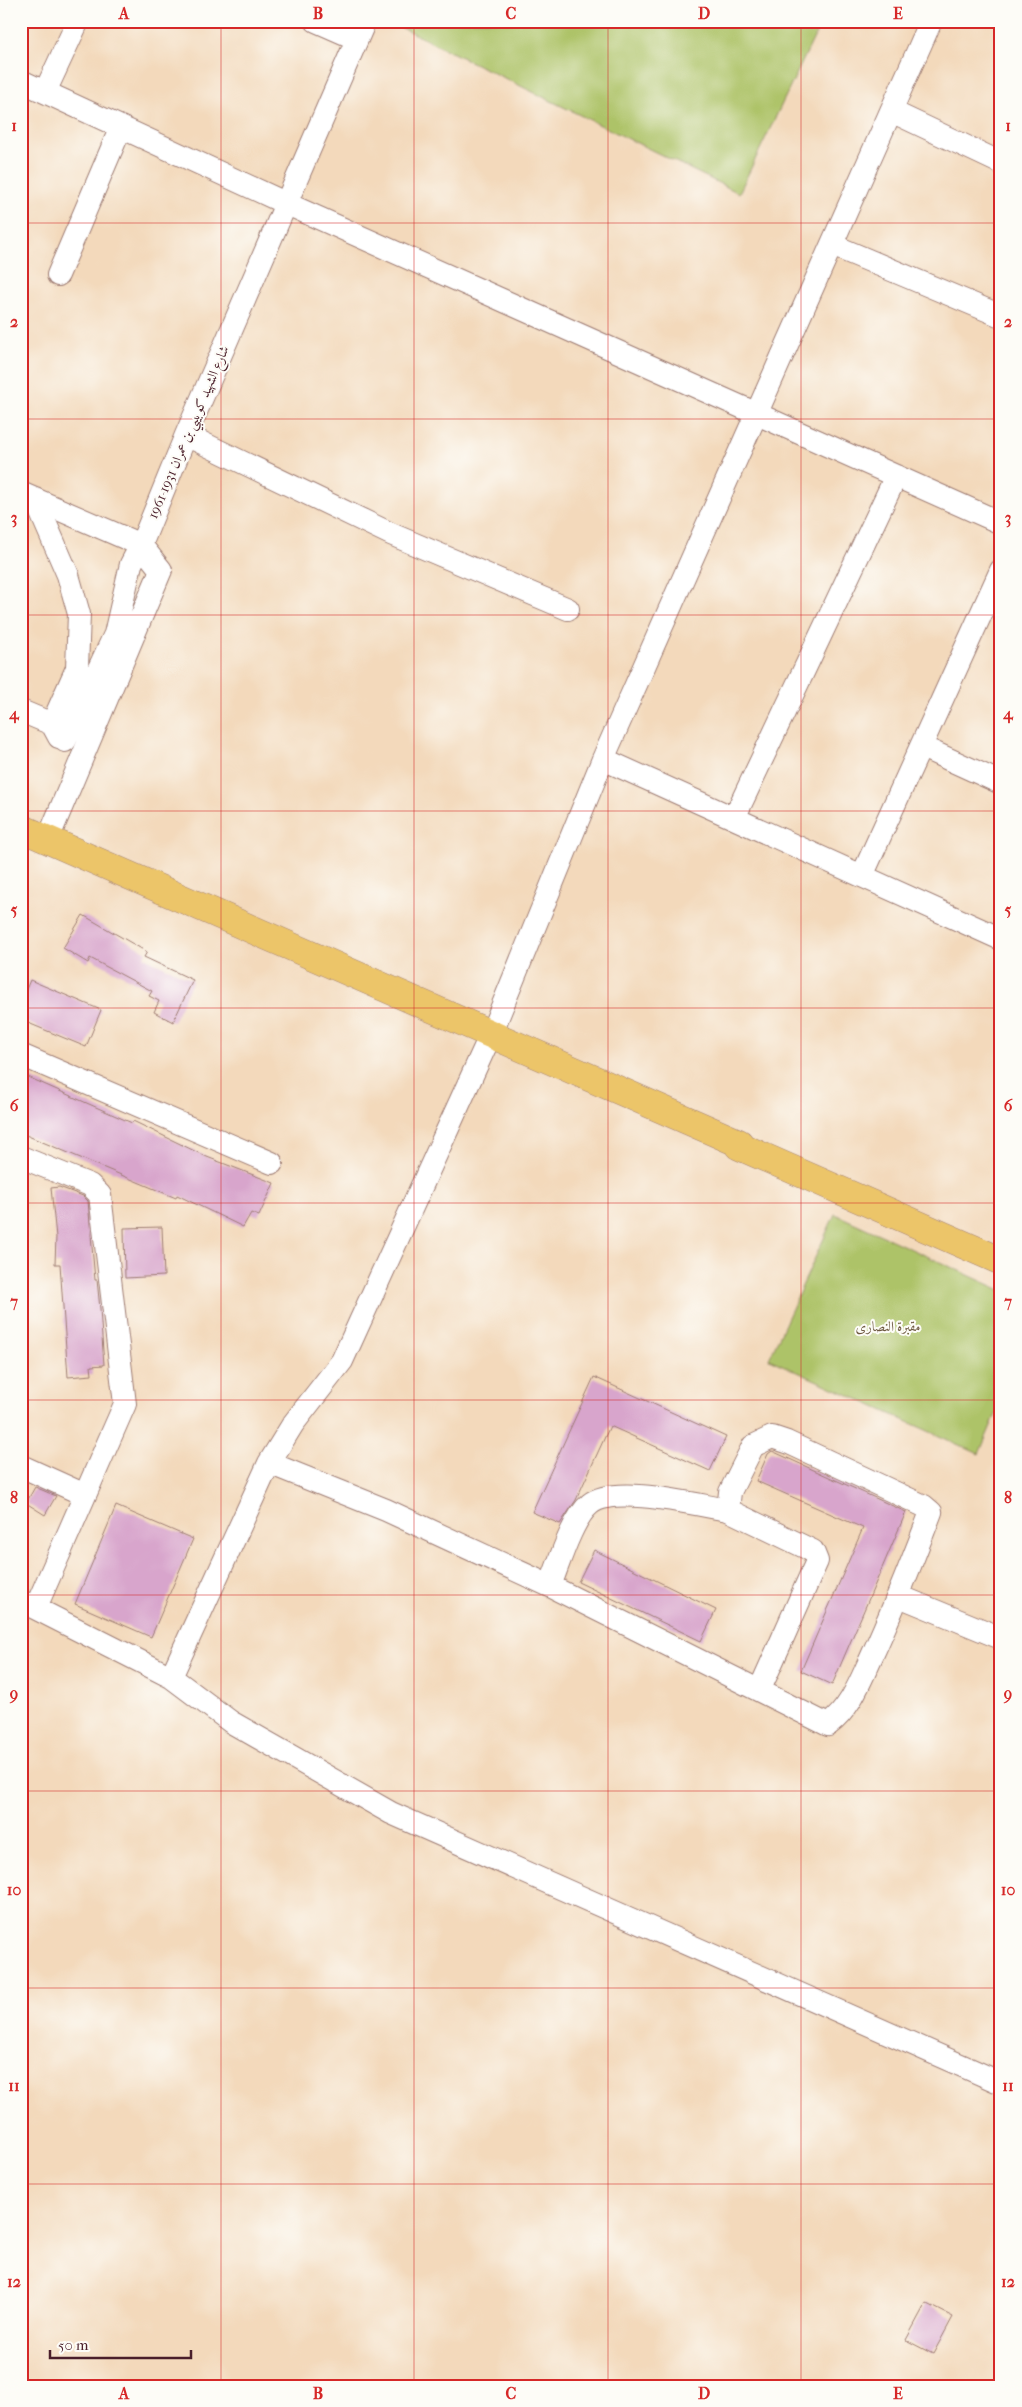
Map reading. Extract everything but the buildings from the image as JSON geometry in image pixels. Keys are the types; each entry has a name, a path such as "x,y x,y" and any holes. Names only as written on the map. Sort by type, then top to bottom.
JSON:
{"main road":[{"path":"21,828 491,1034 1001,1261"}],"street":[{"path":"45,92 78,21"},
{"path":"316,21 361,30"},
{"path":"171,1677 269,1463 293,1424 342,1361 491,1034 603,759 931,21"},
{"name":"شارع الشهيد كوبيبي بن عمران 1931-1961","path":"59,733 115,634 131,564 141,545 285,203 361,30"},
{"path":"21,81 285,203 1001,523"},
{"path":"891,111 1001,163"},
{"path":"58,275 121,128"},
{"path":"832,244 1001,316"},
{"path":"186,435 391,534 568,609"},
{"path":"734,818 896,476"},
{"path":"28,496 141,545 161,570 48,839"},
{"path":"28,496 68,575 79,614 77,668 59,733"},
{"path":"862,876 1001,570"},
{"path":"21,711 59,733 85,754"},
{"path":"922,747 1001,784"},
{"path":"603,759 1001,939"},
{"path":"21,1055 272,1163"},
{"path":"21,1156 90,1185 100,1195 125,1404 85,1495 29,1604 171,1677 231,1722 391,1814 1001,2083"},
{"path":"269,1463 386,1510 550,1586 828,1724 837,1719 852,1698 899,1596 930,1512 924,1506 796,1446 772,1437 753,1446 730,1492 728,1510"},
{"path":"21,1466 85,1495"},
{"path":"550,1586 576,1524 589,1504 605,1496 643,1496 728,1510 813,1551 817,1561 760,1689"},
{"path":"899,1596 1001,1638"}],"green space":[{"path":"395,21 822,21 739,193 394,24"},
{"name":"مقبرة النصارى","path":"835,1214 1001,1290 1001,1402 979,1454 769,1359"}]}
